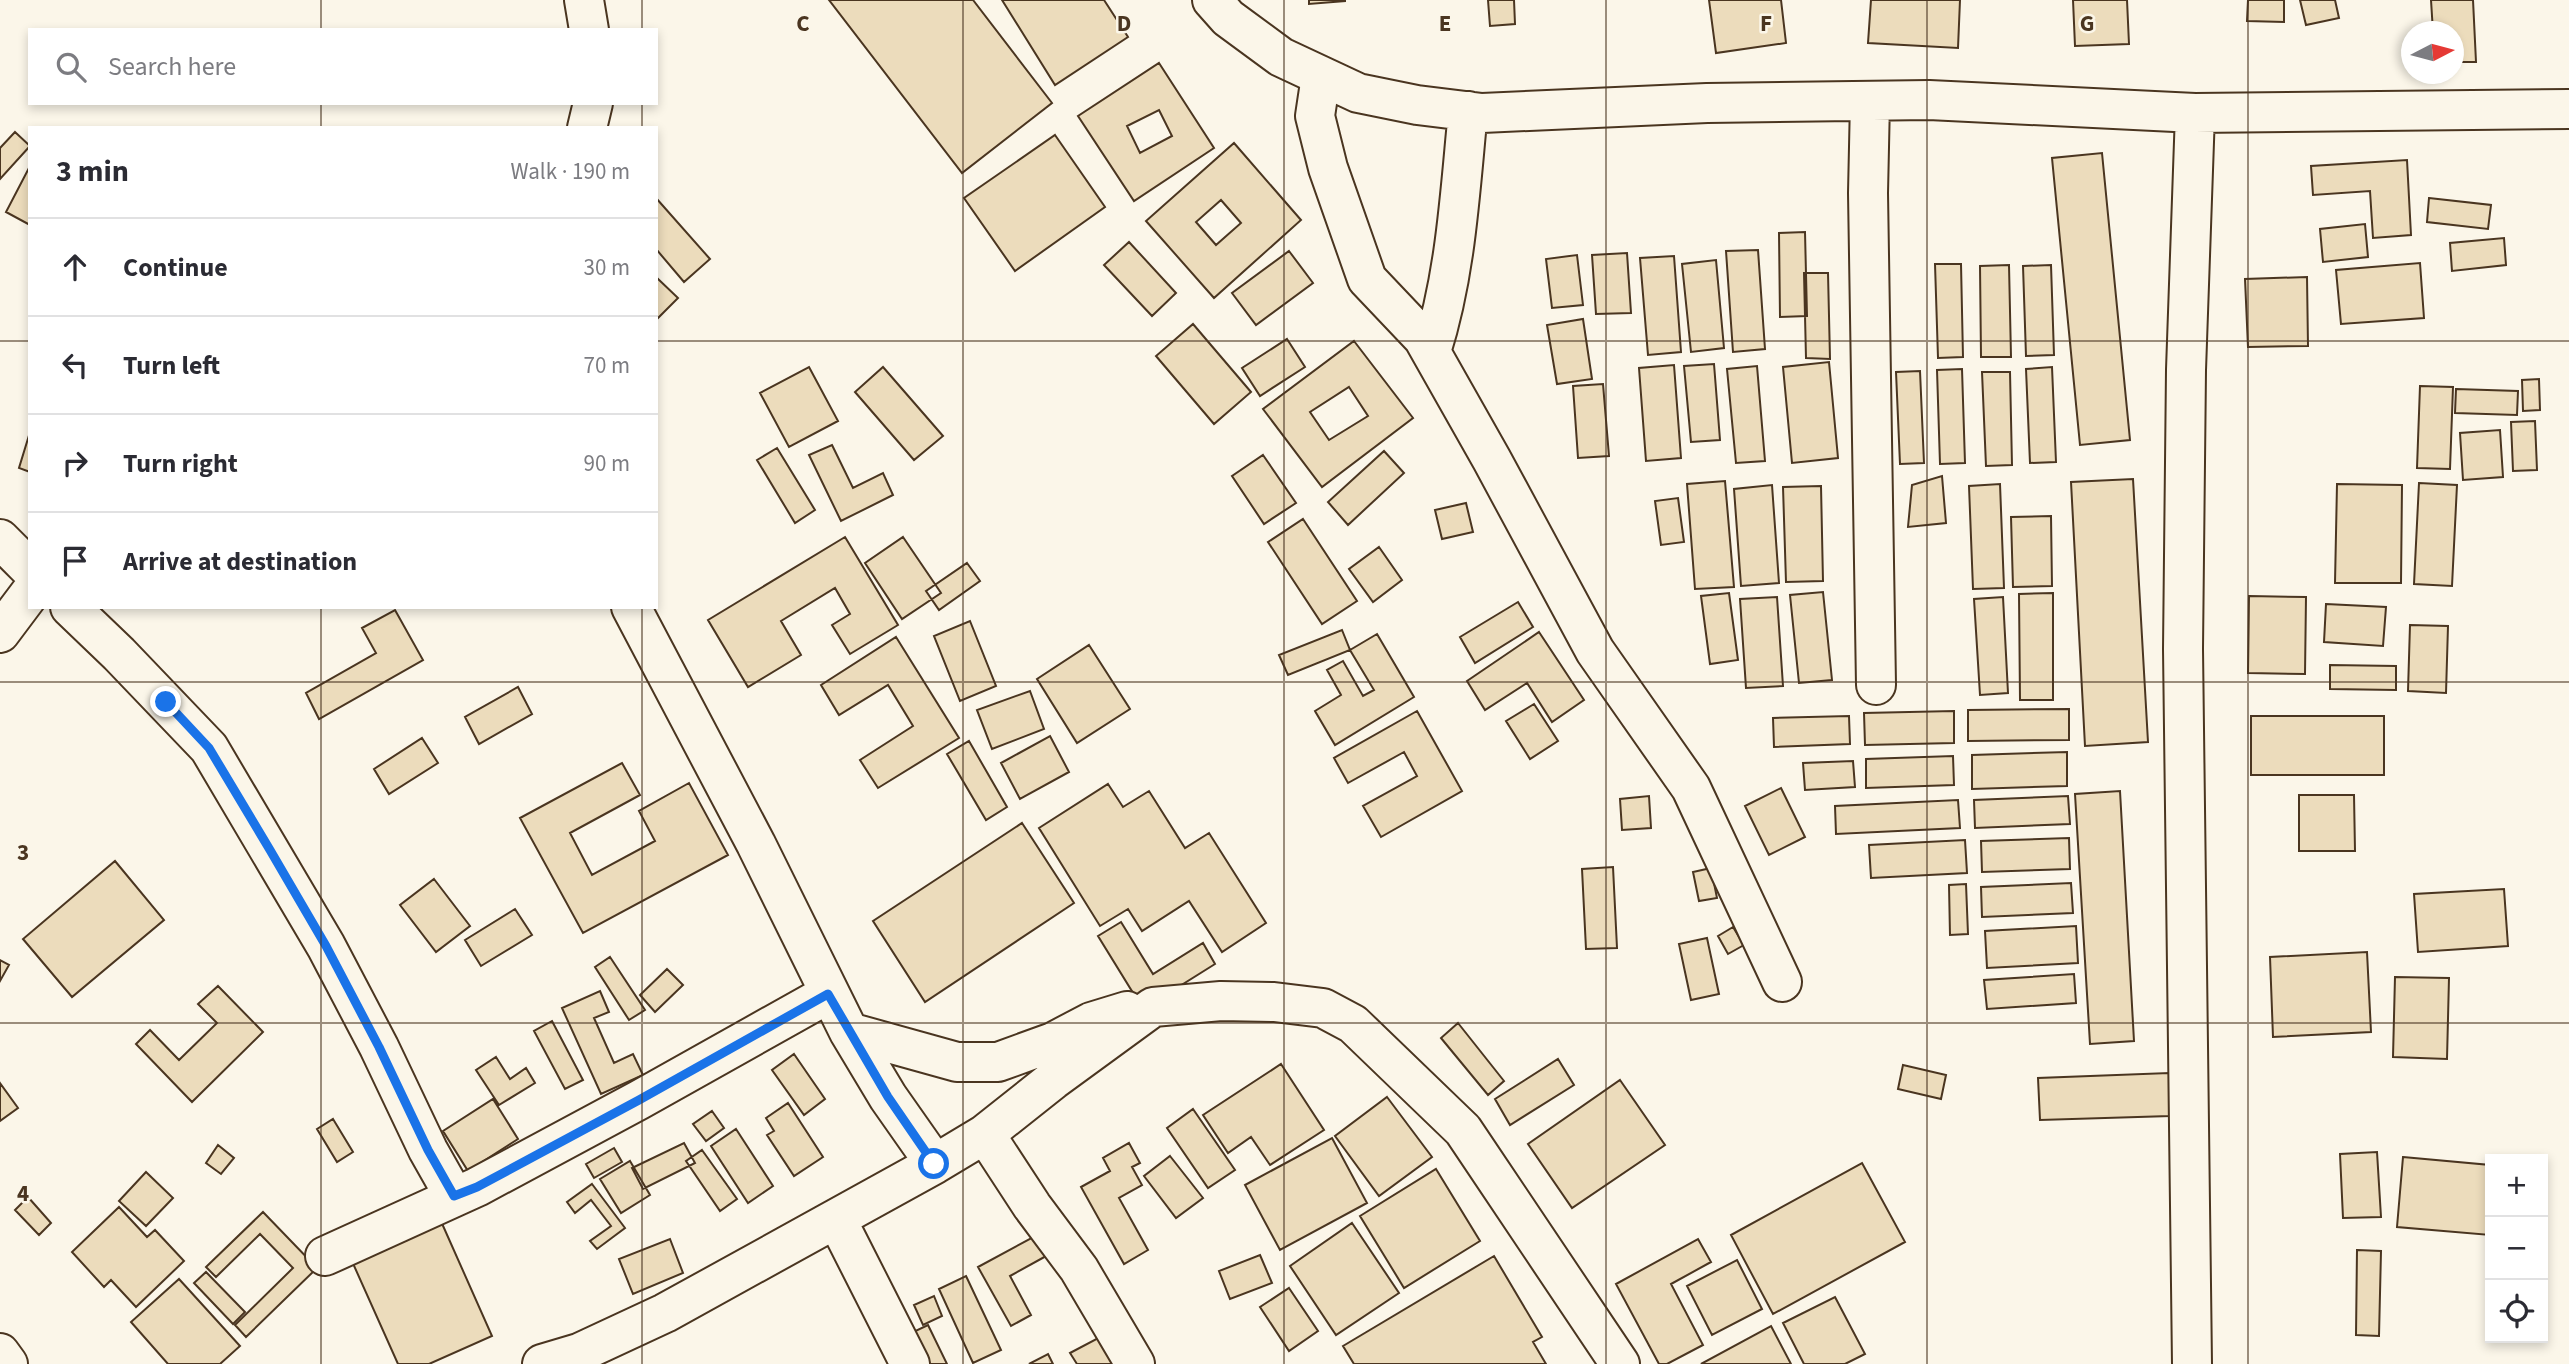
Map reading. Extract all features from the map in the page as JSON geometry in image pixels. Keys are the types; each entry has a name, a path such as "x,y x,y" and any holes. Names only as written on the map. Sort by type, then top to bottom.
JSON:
{"street":[{"path":"584,0 589,28"},
{"path":"1212,0 1228,18 1281,57 1358,93 1417,106 1468,111 1707,103 1929,100 2195,113 2569,109"},
{"path":"1321,76 1315,116 1328,168 1367,279 1423,338 1595,651 1691,788 1782,982"},
{"path":"1870,101 1868,193 1877,685"},
{"path":"587,126 593,105"},
{"path":"1431,352 1450,271 1468,111"},
{"path":"2192,1364 2183,649 2186,370 2195,113"},
{"path":"0,539 28,567"},
{"path":"0,632 28,596"},
{"path":"72,609 209,748 326,946 379,1047 428,1150 454,1196"},
{"path":"632,609 756,844 828,994 888,1097 934,1164"},
{"path":"325,1256 477,1187 828,994"},
{"path":"849,1032 957,1062 998,1062 1053,1042 1091,1022 1119,1012 1220,1001 1274,1002 1323,1008 1353,1024 1463,1130 1620,1364"},
{"path":"542,1364 579,1353 616,1351 665,1313 837,1220 985,1134 1153,1007"},
{"path":"985,1134 1032,1206 1079,1269 1135,1364"},
{"path":"837,1220 910,1364"},
{"path":"0,1353 8,1364"}],"building":[{"path":"829,0 973,0 1052,103 962,173"},
{"path":"1002,0 1104,0 1128,37 1055,85"},
{"path":"1309,0 1345,0 1345,1 1309,4"},
{"path":"1488,0 1514,0 1515,24 1490,26"},
{"path":"1709,0 1781,0 1786,43 1716,53"},
{"path":"1871,0 1960,0 1958,48 1868,43"},
{"path":"2073,0 2127,0 2129,44 2075,46"},
{"path":"2248,0 2284,0 2284,22 2247,21"},
{"path":"2300,0 2335,0 2339,18 2306,25"},
{"path":"2431,0 2473,0 2476,62 2464,62 2464,21 2432,21"},
{"path":"1159,63 1214,148 1134,201 1078,116"},
{"path":"1159,110 1172,136 1140,153 1127,126"},
{"path":"15,132 28,144 28,148 0,179 0,148"},
{"path":"1055,135 1105,207 1015,271 964,198"},
{"path":"1234,143 1301,220 1214,298 1146,221","holes":["1221,200 1241,223 1216,245 1196,222"]},
{"path":"2102,153 2130,440 2080,445 2052,158"},
{"path":"2407,160 2411,235 2373,238 2370,191 2313,195 2311,166"},
{"path":"28,170 28,224 6,212"},
{"path":"2429,198 2491,205 2488,229 2427,222"},
{"path":"658,200 710,259 684,282 658,251"},
{"path":"2365,224 2368,257 2323,262 2320,229"},
{"path":"1805,232 1807,316 1780,317 1779,233"},
{"path":"2504,238 2506,265 2452,271 2450,243"},
{"path":"1129,242 1176,293 1152,316 1104,265"},
{"path":"1758,250 1765,349 1733,352 1726,251"},
{"path":"1289,251 1313,283 1256,325 1232,293"},
{"path":"1627,253 1631,313 1596,314 1592,255"},
{"path":"1577,255 1583,305 1552,308 1546,259"},
{"path":"1674,256 1681,352 1648,355 1640,258"},
{"path":"1716,260 1724,348 1691,352 1682,264"},
{"path":"2420,263 2424,318 2341,324 2336,270"},
{"path":"1935,264 1961,264 1963,357 1938,358"},
{"path":"2009,265 2011,357 1981,357 1980,266"},
{"path":"2051,265 2054,355 2026,356 2023,266"},
{"path":"1804,273 1828,273 1830,359 1806,358"},
{"path":"2307,277 2308,346 2248,347 2245,279"},
{"path":"658,279 678,298 658,318"},
{"path":"1583,319 1592,379 1557,384 1547,325"},
{"path":"1193,324 1251,392 1214,424 1156,356"},
{"path":"1287,339 1305,367 1260,396 1242,368"},
{"path":"1354,341 1413,418 1322,487 1263,409","holes":["1349,387 1368,416 1329,440 1310,412"]},
{"path":"1829,362 1838,458 1792,463 1783,367"},
{"path":"1714,364 1720,440 1691,442 1684,366"},
{"path":"1674,365 1681,458 1646,461 1639,368"},
{"path":"1757,366 1765,461 1736,463 1727,369"},
{"path":"809,367 838,421 789,447 760,393"},
{"path":"883,367 943,436 914,460 855,392"},
{"path":"2052,367 2056,462 2030,463 2026,369"},
{"path":"1962,369 1965,463 1940,464 1937,370"},
{"path":"1920,371 1924,463 1900,464 1896,372"},
{"path":"1982,372 2010,372 2012,465 1986,466"},
{"path":"2539,379 2540,410 2523,411 2522,380"},
{"path":"1603,384 1609,456 1578,458 1573,386"},
{"path":"2420,386 2453,387 2450,469 2417,468"},
{"path":"2456,389 2518,391 2517,415 2455,413"},
{"path":"2535,421 2537,470 2513,471 2511,422"},
{"path":"2500,430 2503,477 2463,480 2460,433"},
{"path":"28,439 28,471 19,468"},
{"path":"832,445 853,488 883,473 893,495 841,521 809,455"},
{"path":"777,448 815,510 795,523 757,460"},
{"path":"1384,451 1404,473 1348,525 1328,502"},
{"path":"1263,455 1296,503 1264,524 1232,476"},
{"path":"1942,476 1946,523 1908,527 1912,485"},
{"path":"2133,479 2148,742 2085,746 2071,482"},
{"path":"1725,481 1734,587 1695,589 1687,484"},
{"path":"2419,483 2457,485 2452,586 2414,584"},
{"path":"2000,484 2004,588 1973,589 1969,486"},
{"path":"2337,484 2402,485 2401,583 2335,583"},
{"path":"1772,485 1779,583 1741,586 1734,489"},
{"path":"1821,486 1823,581 1786,582 1783,487"},
{"path":"1678,498 1684,542 1661,545 1655,501"},
{"path":"1466,503 1473,532 1442,539 1435,510"},
{"path":"2051,516 2052,586 2013,587 2011,517"},
{"path":"1303,519 1357,601 1322,624 1268,542"},
{"path":"845,537 898,625 850,654 832,625 850,614 835,588 781,621 801,655 748,687 708,620"},
{"path":"903,537 941,593 902,619 865,563"},
{"path":"1379,547 1402,580 1373,602 1349,569"},
{"path":"967,563 980,581 939,610 926,591"},
{"path":"1823,592 1832,680 1799,683 1790,595"},
{"path":"1729,593 1738,660 1710,664 1701,596"},
{"path":"2053,593 2053,700 2020,700 2019,594"},
{"path":"2249,596 2306,597 2305,674 2248,673"},
{"path":"1777,597 1783,686 1746,688 1740,599"},
{"path":"2003,597 2008,693 1980,695 1974,599"},
{"path":"1518,602 1533,627 1475,663 1460,637"},
{"path":"2326,604 2386,607 2383,646 2324,642"},
{"path":"395,610 423,660 319,719 306,693 376,653 362,628"},
{"path":"970,621 996,686 960,701 934,636"},
{"path":"2410,625 2448,626 2446,693 2408,691"},
{"path":"1342,630 1350,650 1288,675 1279,655"},
{"path":"1539,632 1584,700 1552,722 1527,683 1485,710 1467,681"},
{"path":"1377,634 1414,697 1335,745 1315,711 1341,695 1327,670 1343,661 1363,696 1374,690 1350,650"},
{"path":"896,637 959,738 878,788 860,760 913,726 888,685 839,715 821,685"},
{"path":"1089,645 1130,709 1077,743 1037,679"},
{"path":"2330,665 2396,666 2396,690 2330,689"},
{"path":"518,687 532,714 479,744 465,717"},
{"path":"1030,691 1044,729 992,749 977,710"},
{"path":"1534,704 1558,741 1530,759 1506,721"},
{"path":"2069,709 2069,740 1968,741 1968,710"},
{"path":"1417,711 1462,791 1381,837 1363,806 1417,776 1404,752 1348,783 1334,758"},
{"path":"1954,711 1954,743 1865,745 1864,713"},
{"path":"1849,716 1850,744 1774,747 1773,718"},
{"path":"2251,716 2384,716 2384,775 2251,775"},
{"path":"1050,736 1069,772 1020,799 1001,763"},
{"path":"422,738 438,763 389,794 374,769"},
{"path":"969,741 1007,807 986,820 947,754"},
{"path":"2067,752 2067,786 1972,789 1972,755"},
{"path":"1953,756 1954,785 1866,788 1866,759"},
{"path":"1853,761 1855,787 1805,790 1803,763"},
{"path":"622,763 640,795 570,833 592,875 655,841 639,811 689,783 728,855 583,933 520,818"},
{"path":"1108,784 1123,807 1149,791 1185,848 1209,833 1266,923 1222,952 1189,901 1142,931 1128,909 1100,926 1039,828"},
{"path":"1781,788 1805,837 1769,855 1745,806"},
{"path":"2120,791 2134,1041 2090,1044 2075,794"},
{"path":"2299,795 2354,795 2355,851 2299,851"},
{"path":"1649,796 1651,828 1622,830 1620,799"},
{"path":"2068,796 2070,824 1975,828 1974,800"},
{"path":"1958,800 1960,828 1836,834 1835,806"},
{"path":"1022,823 1074,903 925,1002 873,921"},
{"path":"2069,838 2070,869 1982,872 1981,841"},
{"path":"1965,840 1967,873 1871,878 1869,845"},
{"path":"115,861 164,920 72,997 23,939"},
{"path":"1613,867 1617,948 1586,949 1582,869"},
{"path":"1711,868 1717,898 1699,901 1693,872"},
{"path":"434,879 470,926 436,952 400,905"},
{"path":"2071,883 2073,913 1982,917 1981,887"},
{"path":"1966,884 1968,934 1950,935 1949,885"},
{"path":"2504,889 2508,946 2418,952 2414,894"},
{"path":"515,909 532,935 481,966 465,940"},
{"path":"1121,922 1153,974 1203,943 1215,964 1143,1009 1098,936"},
{"path":"2076,926 2078,963 1987,968 1985,931"},
{"path":"1733,927 1744,945 1728,954 1718,936"},
{"path":"1707,938 1719,994 1691,1000 1679,944"},
{"path":"2367,952 2371,1032 2273,1037 2270,957"},
{"path":"610,957 645,1010 629,1020 595,967"},
{"path":"0,960 9,965 0,981"},
{"path":"667,969 683,985 655,1012 640,995"},
{"path":"2074,974 2076,1003 1987,1009 1984,980"},
{"path":"2395,977 2449,978 2447,1059 2393,1057"},
{"path":"218,986 263,1032 192,1102 136,1044 150,1030 179,1060 217,1023 198,1004"},
{"path":"600,991 609,1012 594,1018 614,1063 633,1054 643,1075 601,1094 562,1008"},
{"path":"552,1021 583,1080 565,1089 534,1031"},
{"path":"1458,1023 1504,1081 1488,1095 1441,1038"},
{"path":"794,1054 825,1099 804,1115 772,1070"},
{"path":"496,1057 510,1079 526,1068 535,1083 499,1105 476,1070"},
{"path":"1558,1059 1574,1085 1510,1125 1495,1099"},
{"path":"1281,1064 1324,1130 1270,1165 1251,1137 1228,1153 1203,1115"},
{"path":"1903,1065 1946,1075 1941,1099 1898,1089"},
{"path":"2169,1073 2170,1116 2040,1120 2038,1078"},
{"path":"1620,1080 1665,1145 1572,1208 1528,1144"},
{"path":"0,1083 18,1108 0,1121"},
{"path":"1387,1097 1432,1157 1379,1196 1335,1136"},
{"path":"493,1099 518,1139 468,1171 443,1131"},
{"path":"788,1103 823,1157 794,1176 767,1135 774,1131 766,1118"},
{"path":"1193,1109 1235,1170 1208,1188 1167,1128"},
{"path":"712,1111 724,1128 706,1141 693,1124"},
{"path":"333,1119 353,1152 337,1162 317,1129"},
{"path":"736,1129 773,1186 748,1203 711,1146"},
{"path":"1332,1138 1367,1203 1280,1250 1245,1185"},
{"path":"684,1143 695,1163 643,1189 632,1168"},
{"path":"1129,1143 1140,1163 1132,1167 1142,1185 1119,1198 1148,1250 1124,1264 1081,1187 1110,1171 1103,1158"},
{"path":"218,1145 234,1158 221,1174 206,1163"},
{"path":"614,1148 622,1162 594,1178 586,1164"},
{"path":"702,1150 737,1199 720,1211 686,1161"},
{"path":"2377,1152 2381,1217 2343,1218 2340,1154"},
{"path":"1170,1156 1203,1198 1176,1218 1144,1176"},
{"path":"2403,1157 2485,1165 2485,1235 2397,1227"},
{"path":"630,1161 650,1195 621,1213 600,1179"},
{"path":"1862,1163 1905,1242 1773,1314 1731,1235"},
{"path":"1436,1169 1480,1241 1404,1288 1360,1216"},
{"path":"146,1172 173,1198 146,1226 119,1201"},
{"path":"592,1184 625,1228 597,1249 590,1241 611,1226 591,1200 575,1213 567,1202"},
{"path":"28,1197 51,1223 39,1235 15,1210"},
{"path":"119,1207 147,1237 155,1230 184,1261 136,1307 111,1280 104,1287 72,1252"},
{"path":"263,1212 317,1268 246,1337 235,1325 293,1268 260,1234 216,1277 206,1267"},
{"path":"440,1219 492,1336 429,1364 398,1364 351,1259"},
{"path":"1352,1223 1399,1293 1336,1335 1290,1266"},
{"path":"1037,1235 1048,1255 1010,1276 1031,1315 1011,1326 978,1267"},
{"path":"670,1239 683,1273 633,1294 619,1259"},
{"path":"1698,1239 1711,1262 1671,1284 1703,1345 1667,1364 1659,1364 1616,1284"},
{"path":"2357,1250 2381,1251 2379,1336 2356,1335"},
{"path":"1260,1255 1272,1283 1230,1299 1219,1271"},
{"path":"1494,1256 1542,1337 1533,1342 1546,1364 1354,1364 1343,1346"},
{"path":"1737,1260 1762,1309 1712,1335 1687,1286"},
{"path":"206,1272 245,1312 233,1324 194,1283"},
{"path":"966,1276 1001,1350 973,1363 939,1289"},
{"path":"179,1279 240,1346 220,1364 168,1364 131,1322"},
{"path":"1289,1288 1318,1331 1289,1351 1260,1307"},
{"path":"934,1296 942,1316 923,1325 914,1305"},
{"path":"1835,1297 1865,1354 1845,1364 1804,1364 1783,1323"},
{"path":"928,1325 947,1364 924,1364 909,1334"},
{"path":"1771,1326 1791,1364 1701,1364"},
{"path":"1102,1336 1117,1364 1077,1364 1070,1353"},
{"path":"1048,1354 1053,1364 1029,1364"}],"route":[{"path":"166,702 209,748 240,798 326,946 379,1047 428,1150 454,1196 477,1187 639,1100 828,994 888,1097 934,1164"}]}
